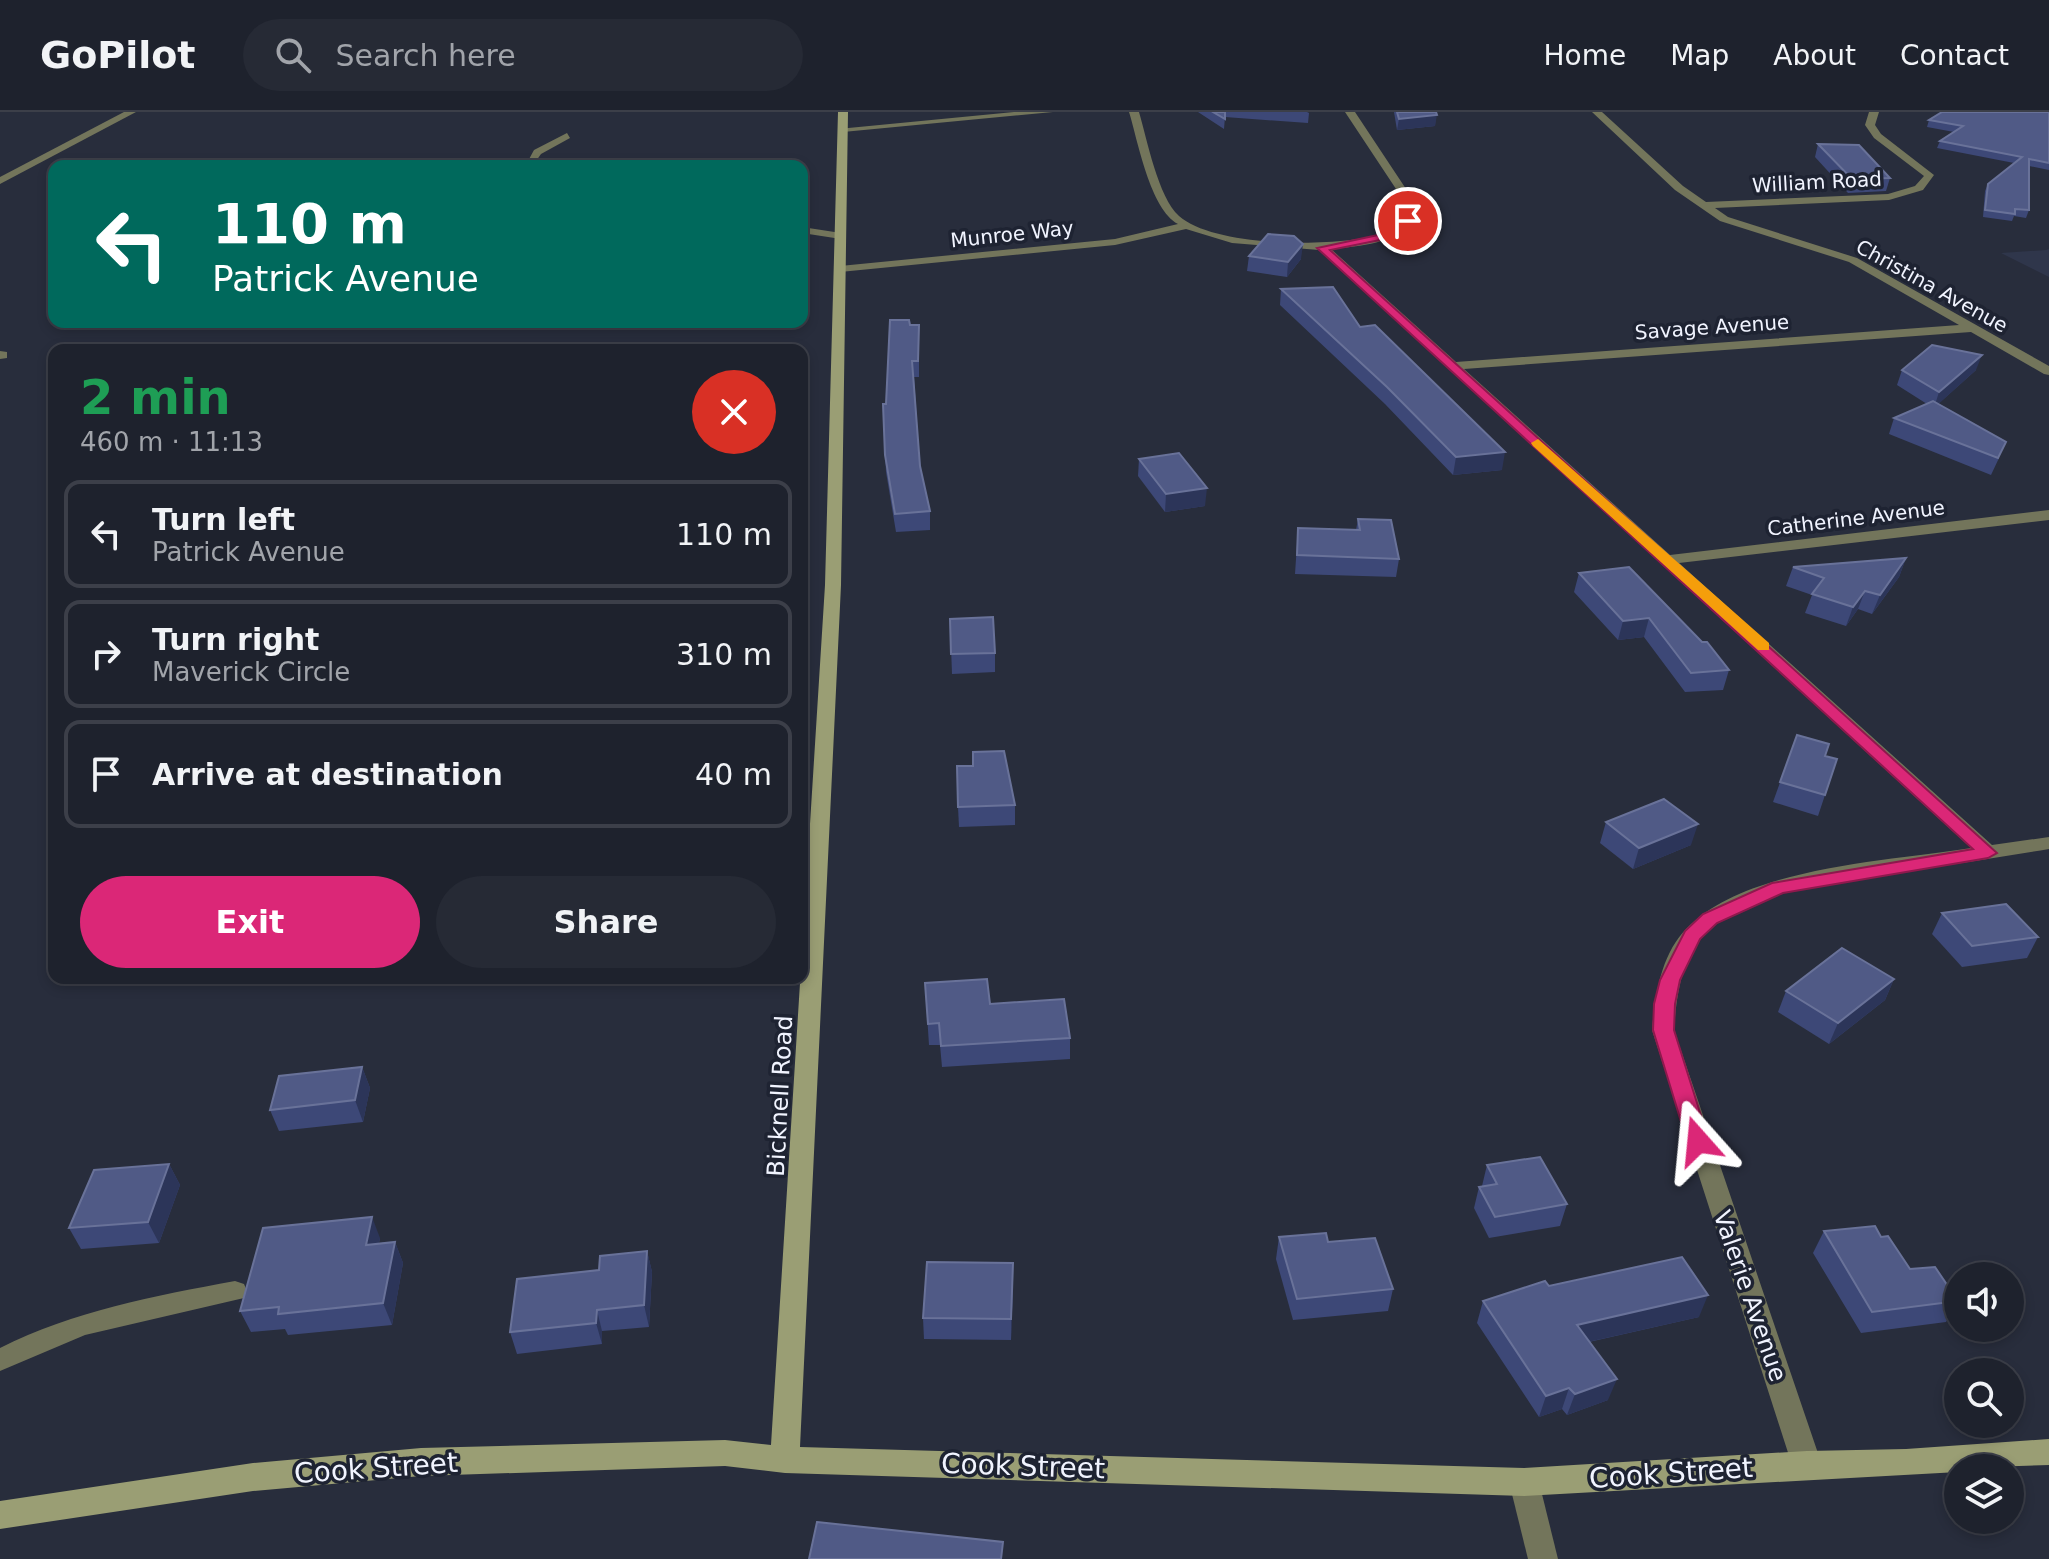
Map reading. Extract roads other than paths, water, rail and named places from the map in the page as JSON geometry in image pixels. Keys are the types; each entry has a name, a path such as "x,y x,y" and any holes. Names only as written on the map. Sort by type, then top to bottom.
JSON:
{"street":[{"path":"0,181 131,112"},
{"path":"843,120 1048,112"},
{"path":"1134,112 1165,202 1185,226 1256,243 1323,248 1381,237 1402,227 1412,214 1413,207 1350,112"},
{"name":"Christina Avenue","path":"1597,112 1679,188 1702,205 1739,225 1853,260 2049,371"},
{"name":"William Road","path":"1702,205 1876,199 1919,188 1929,175 1877,136 1870,125 1874,112"},
{"name":"Bicknell Road","path":"785,1460 833,585 843,120"},
{"name":"Munroe Way","path":"840,269 1115,242 1185,226"},
{"path":"1323,248 1988,853"},
{"name":"Savage Avenue","path":"1454,366 1973,328"},
{"name":"Catherine Avenue","path":"1668,560 2049,515"},
{"name":"Valerie Avenue","path":"1807,1465 1663,1030 1664,1004 1670,980 1692,935 1710,918 1750,898 1778,888 1851,873 2049,843"},
{"name":"Cook Street","path":"0,1515 253,1477 421,1462 725,1453 785,1460 1524,1482 1807,1465 1906,1463 2049,1452"},
{"path":"1524,1482 1543,1559"}],"lane":[{"path":"533,160 537,152 567,136"},
{"path":"808,231 841,236"},
{"path":"0,1360 28,1344 102,1317 235,1291"}]}
